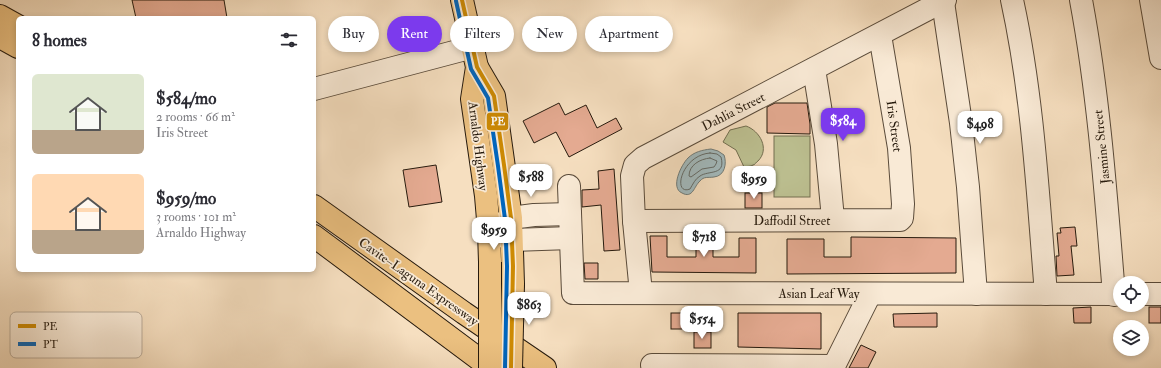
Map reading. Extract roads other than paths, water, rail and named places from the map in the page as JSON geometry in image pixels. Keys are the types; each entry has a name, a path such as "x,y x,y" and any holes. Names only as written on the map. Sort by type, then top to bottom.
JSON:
{"main road":[{"name":"Arnaldo Highway","path":"462,0 475,57 494,96 511,218 513,284 511,368"},
{"path":"0,16 16,25"},
{"path":"0,37 16,46"},
{"name":"Arnaldo Highway","path":"475,57 472,99 486,196 489,231 490,368"},
{"name":"Cavite–Laguna Expressway","path":"316,207 464,314 545,368"},
{"name":"Cavite–Laguna Expressway","path":"316,238 490,368"}],"street":[{"path":"1012,0 1020,36 1030,114 1046,294"},
{"name":"Jasmine Street","path":"1081,0 1097,105 1115,276"},
{"path":"1151,0 1161,58"},
{"path":"944,1 961,123 968,187 976,294"},
{"name":"Dahlia Street","path":"641,293 634,221 632,176 636,165 643,158 944,1"},
{"name":"Iris Street","path":"880,35 899,148 903,204 902,218"},
{"path":"316,89 475,57"},
{"path":"814,69 826,144 833,219"},
{"name":"Asian Leaf Way","path":"568,186 573,293 1113,294"},
{"path":"489,231 511,218 534,215 570,214"},
{"name":"Daffodil Street","path":"634,221 833,219 897,221 902,218"},
{"path":"489,231 512,240 571,238"},
{"path":"652,365 833,367 870,294"},
{"path":"1149,294 1161,294"}],"water":[{"path":"711,149 724,155 725,165 723,172 718,176 702,179 691,193 682,193 677,186 677,182 678,176 685,161 696,153"}]}
